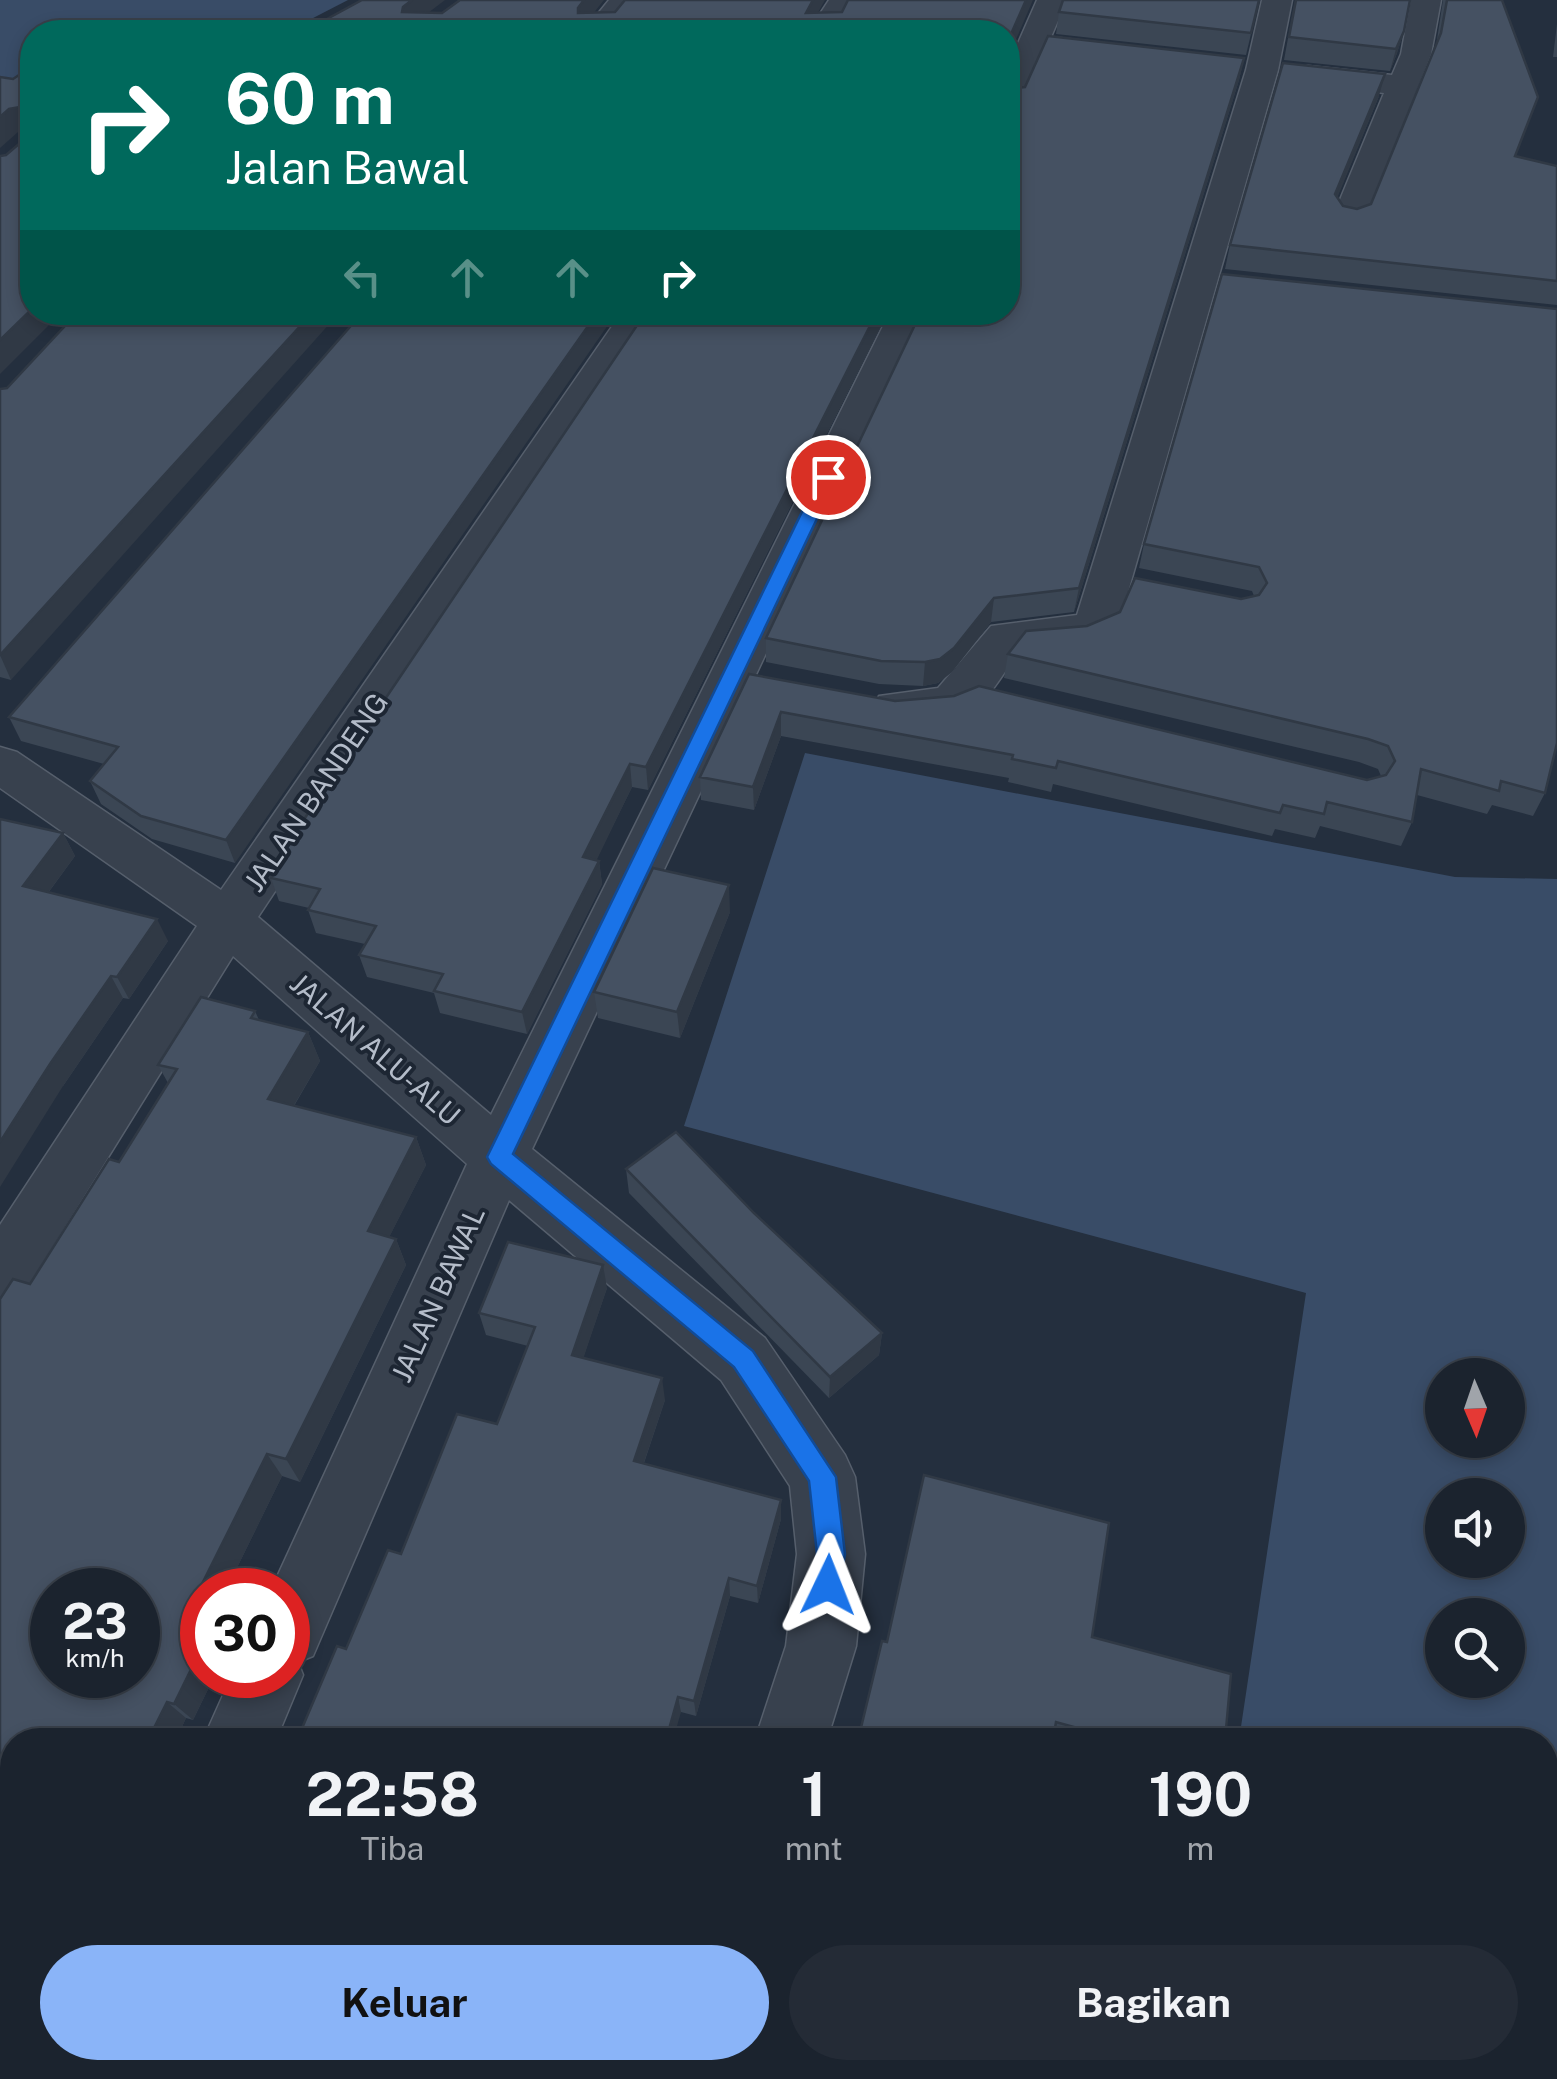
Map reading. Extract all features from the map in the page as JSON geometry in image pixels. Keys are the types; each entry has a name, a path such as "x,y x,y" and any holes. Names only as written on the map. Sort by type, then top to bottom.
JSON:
{"street":[{"path":"608,20 624,0"},
{"path":"1020,72 1052,0"},
{"path":"861,700 920,707 991,693 1007,636 1091,628 1127,584 1217,283 1278,0"},
{"path":"1349,219 1416,54 1426,0"},
{"path":"1032,44 1147,57"},
{"path":"1223,66 1404,86"},
{"name":"JALAN BANDENG","path":"0,1277 228,922 632,325"},
{"name":"JALAN BAWAL","path":"310,1582 499,1157 749,678 903,325"},
{"name":"JALAN ALU-ALU","path":"0,764 228,922 499,1157 744,1359 822,1477 831,1554 823,1628 794,1728"},
{"path":"244,1728 258,1698"}],"water":[{"path":"0,0 348,0 309,20 20,20 20,75 0,89"},
{"path":"805,753 1455,877 1557,879 1557,1728 1241,1728 1306,1293 684,1126"}],"building":[{"path":"362,0 412,0 402,12 442,13 460,0 584,0 578,13 615,12 625,0 813,0 806,13 842,12 848,0 1026,0 1017,20 325,20"},
{"path":"1063,0 1259,0 1251,33 1059,12"},
{"path":"1296,0 1410,0 1396,49 1289,37"},
{"path":"1447,0 1502,0 1538,97 1515,156 1557,166 1557,281 1230,245 1283,63 1385,74 1335,194 1343,206 1357,209 1371,204 1441,33"},
{"path":"1048,36 1244,58 1079,588 994,598 954,648 940,659 925,662 881,661 766,638 915,325 1020,325 1020,88 1025,87"},
{"path":"20,75 20,107 9,109 0,117 0,77 13,79"},
{"path":"20,143 20,321 0,340 0,156"},
{"path":"1222,274 1557,309 1557,743 1545,793 1501,781 1499,791 1421,769 1412,822 1327,802 1324,814 1283,805 1280,813 1058,761 1056,768 1012,759 1013,755 781,712 753,787 700,777 749,674 895,701 954,696 979,686 1367,780 1386,775 1395,761 1388,746 1368,739 1008,654 1026,631 1087,626 1120,612 1135,578 1241,599 1259,595 1267,583 1259,567 1144,544"},
{"path":"66,325 301,325 0,655 0,389 7,388"},
{"path":"352,325 589,325 226,840 141,816 90,781 118,747 9,717"},
{"path":"637,325 870,325 646,767 630,764 583,857 599,861 522,1012 434,991 443,974 359,955 376,926 308,910 320,889 271,878 284,857 280,855"},
{"path":"0,819 63,833 23,886 157,919 117,977 111,976 0,1142"},
{"path":"653,868 729,885 677,1012 594,992"},
{"path":"201,997 255,1011 251,1018 308,1032 268,1099 416,1137 368,1231 396,1239 286,1459 267,1454 210,1568 180,1568 180,1692 174,1704 167,1702 154,1728 0,1728 0,1299 13,1279 30,1284 109,1159 119,1162 177,1069 158,1065"},
{"path":"676,1132 754,1213 882,1333 830,1377 626,1169"},
{"path":"508,1242 603,1265 572,1355 662,1378 634,1461 781,1500 757,1586 729,1578 694,1701 678,1697 669,1728 302,1728 337,1646 346,1649 388,1550 401,1554 457,1414 497,1424 535,1327 479,1313"},
{"path":"924,1475 1109,1523 1092,1637 1231,1674 1226,1728 1078,1728 1056,1722 1055,1728 861,1728 882,1641 887,1642"}],"route":[{"path":"828,477 499,1157 744,1359 822,1477 831,1554 828,1585"}]}
